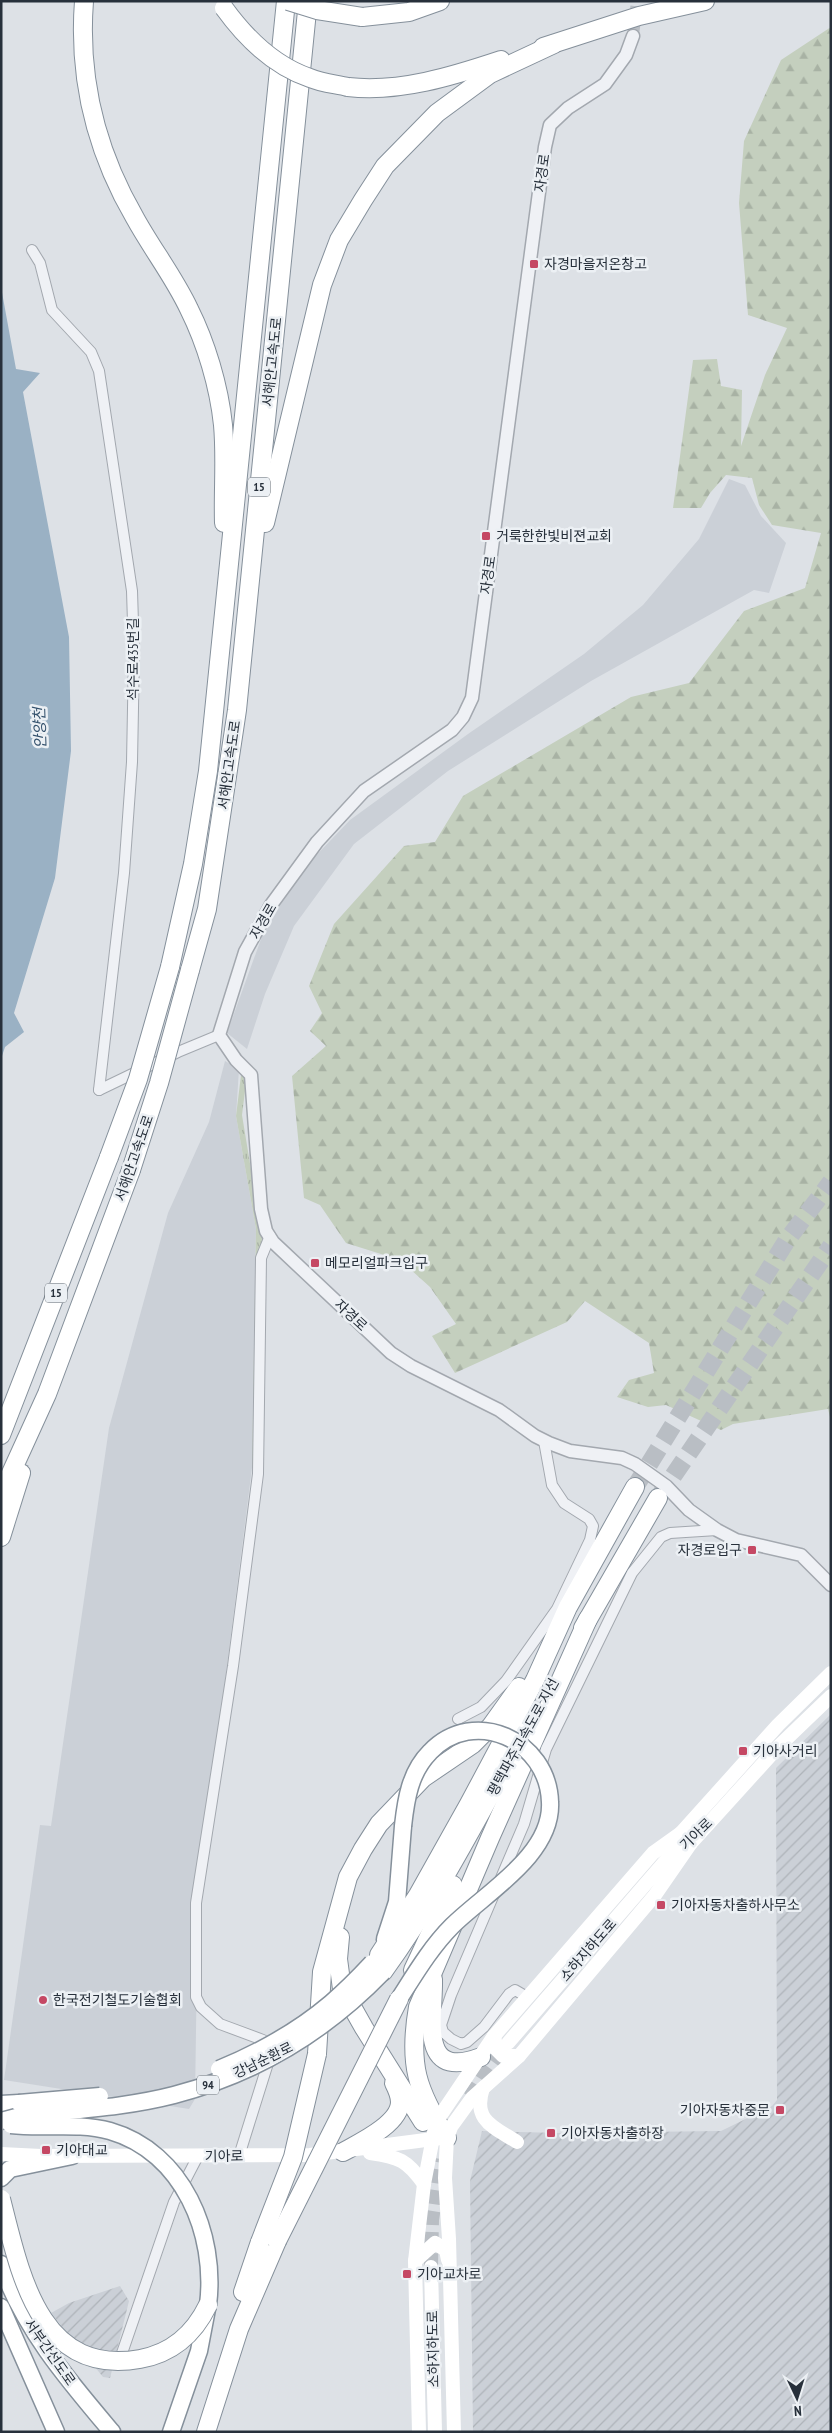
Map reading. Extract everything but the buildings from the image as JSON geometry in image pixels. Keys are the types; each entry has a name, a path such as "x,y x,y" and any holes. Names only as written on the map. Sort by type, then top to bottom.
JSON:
{"highway":[{"path":"84,1 82,46 84,73 102,150 113,180 190,309 216,387 223,425 227,590"},
{"path":"287,1 316,10 362,17 409,12 440,1"},
{"name":"서해안고속도로","path":"2,1432 110,1157 138,1079 170,967 193,864 204,799 227,590 287,1"},
{"name":"서해안고속도로","path":"1,1495 47,1394 131,1170 159,1084 207,909 228,777 250,587 308,1"},
{"path":"222,4 244,34 280,62 309,78 348,87 388,88 443,77 639,16 705,1"},
{"path":"250,587 322,286 339,240 385,166 437,113 490,74 554,44"},
{"path":"1,1537 47,1394"},
{"name":"평택파주고속도로 지선","path":"378,1963 464,1812 535,1680 568,1607 636,1487"},
{"name":"평택파주고속도로 지선","path":"378,1963 415,1928 658,1498"},
{"path":"206,2432 268,2242 293,2157 317,2054 322,1972 348,1877 379,1824 398,1802 423,1778 473,1744 492,1726 510,1703 568,1607"},
{"path":"439,2133 418,2084 414,2068 418,2008 490,1838 588,1619"},
{"path":"378,1963 397,1902 407,1795 422,1762 439,1745 458,1735 476,1731 503,1735 532,1754 544,1773 548,1785 550,1812 547,1824 535,1848 522,1865 451,1926 432,1949 399,1999"},
{"path":"197,2432 219,2357 268,2242 399,1999 477,1833 483,1808"},
{"path":"348,1877 338,1959 342,1989 381,2056 439,2133"},
{"name":"강남순환로","path":"1,2104 148,2090 208,2073 264,2048 296,2029 330,2004 378,1963"},
{"name":"강남순환로","path":"1,2122 20,2116 137,2102 173,2095 210,2084 281,2053 308,2036 358,1998 378,1963"},
{"path":"433,1976 434,2008 430,2031 434,2049 444,2060 452,2063 467,2062 481,2057"},
{"path":"343,2152 377,2132 396,2116 400,2103 381,2056"},
{"path":"1,2122 22,2126 77,2126 108,2131 136,2140 157,2157 186,2190 210,2261 211,2282 198,2350 171,2432"},
{"path":"1,2178 10,2169 72,2156"},
{"path":"1,2199 19,2271 29,2296 53,2332 75,2350 91,2357 109,2361 129,2361 160,2353 177,2345 191,2333 208,2305"},
{"name":"서부간선도로","path":"1,2264 20,2310 39,2340 60,2370 112,2432"},
{"name":"서부간선도로","path":"1,2307 56,2432"}],"main road":[{"name":"기아로","path":"668,1858 680,1833 778,1725 831,1674"},
{"name":"기아로","path":"668,1858 691,1843 779,1746 831,1696"},
{"path":"815,1710 831,1702"},
{"path":"420,2432 415,2261 424,2184 439,2133 494,2036 653,1853 680,1833"},
{"path":"439,2133 458,2116 472,2098 519,2056 655,1895 691,1843"},
{"name":"소하지하도로","path":"508,2043 668,1858"},
{"path":"494,2036 497,2050 503,2056 519,2056"},
{"path":"483,2088 479,2108 483,2118 517,2142"},
{"name":"기아로","path":"1,2154 72,2156 310,2155 360,2150 439,2133"},
{"path":"439,2133 445,2178 450,2266 454,2432"},
{"path":"360,2150 404,2161 424,2184"},
{"path":"415,2261 435,2243 446,2250 450,2266"},
{"name":"소하지하도로","path":"431,2267 435,2432"}],"street":[{"name":"자경로","path":"633,36 626,55 605,84 568,108 550,125 544,157 472,698 464,717 452,730 364,791 316,842 271,905 245,952 225,1010 219,1035 236,1060 251,1075 261,1209 273,1242 391,1353 411,1366 499,1410 544,1441 570,1450 622,1458 635,1464 666,1486 689,1510 717,1530 736,1540 801,1555 831,1585"},
{"name":"석수로435번길","path":"32,250 40,263 52,310 91,352 99,370 132,591 134,654 132,762 124,873 99,1090 178,1052 219,1035"},
{"path":"239,2156 269,2060 269,2049 263,2040 220,2024 200,2008 196,1997 196,1904 234,1666 258,1474 261,1258 270,1236"},
{"path":"458,1719 481,1706 506,1681 557,1608 591,1533 593,1526 590,1519 564,1503 552,1485 544,1441"},
{"path":"527,1998 515,1990 509,1994 484,2026 467,2042 461,2044 443,2032 441,2025 451,1995 524,1824 543,1746 632,1573 661,1537 670,1533 717,1530"},
{"path":"481,1706 491,1716"},
{"path":"121,2356 174,2202 198,2156"}],"shaded area":[{"path":"729,479 745,485 761,516 786,543 769,593 754,590 591,681 448,771 354,844 294,926 265,994 247,1049 227,1033 265,928 307,865 350,820 468,734 584,654 643,605 699,539"},
{"path":"225,1061 239,1069 236,1116 256,1229 252,1468 198,1895 195,2099 189,2109 4,2080 40,1825 51,1826 109,1428 168,1213 209,1122"},
{"path":"831,1714 831,2432 473,2432 470,2181 482,2131 561,2133 721,2131 772,2106 777,2100 776,1768"},
{"path":"120,2286 129,2301 110,2378 103,2377 51,2313 69,2303"}],"green space":[{"path":"831,27 831,1421 828,1409 733,1424 721,1430 666,1405 648,1407 617,1397 629,1380 654,1373 649,1343 585,1301 567,1322 455,1373 432,1336 456,1324 430,1287 400,1260 346,1243 320,1205 304,1198 292,1076 326,1046 310,1031 322,1013 309,986 334,924 404,846 435,842 463,796 631,697 689,683 744,611 805,588 821,533 772,525 759,505 752,478 726,475 710,493 701,508 673,508 693,360 717,359 721,386 742,390 741,446 765,375 787,328 748,315 739,203 744,141 781,60"},
{"path":"242,1067 246,1083 242,1115 263,1242 259,1468 252,1468 256,1229 236,1116"}],"water":[{"name":"안양천","path":"1,287 16,369 40,373 23,392 69,637 71,751 55,878 14,1013 24,1032 5,1047 1,1059"}],"tunnel":[{"path":"633,36 637,1"},
{"path":"635,1487 787,1240 831,1182"},
{"path":"658,1498 831,1246"},
{"path":"470,2097 507,2043"},
{"path":"431,2267 432,2220 441,2159"}],"place":[{"name":"자경마을저온창고","path":"534,264"},
{"name":"거룩한한빛비젼교회","path":"486,536"},
{"name":"메모리얼파크입구","path":"315,1263"},
{"name":"자경로입구","path":"752,1550"},
{"name":"기아사거리","path":"743,1751"},
{"name":"기아자동차출하사무소","path":"661,1905"},
{"name":"한국전기철도기술협회","path":"43,2000"},
{"name":"기아자동차중문","path":"780,2110"},
{"name":"기아자동차출하장","path":"551,2133"},
{"name":"기아대교","path":"46,2150"},
{"name":"기아교차로","path":"407,2274"}]}
